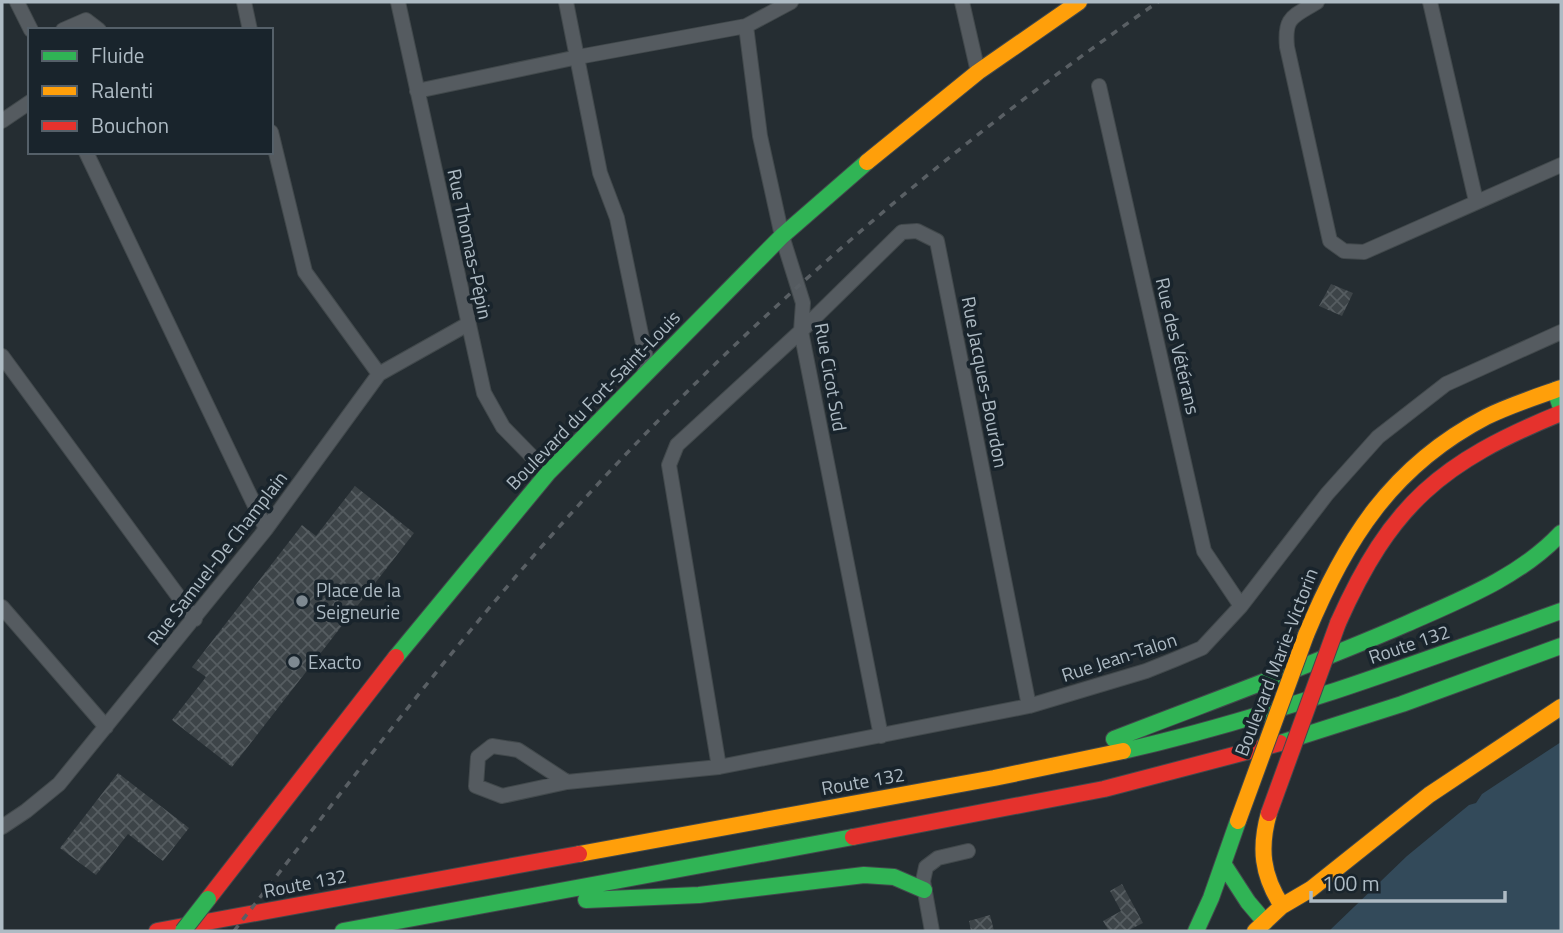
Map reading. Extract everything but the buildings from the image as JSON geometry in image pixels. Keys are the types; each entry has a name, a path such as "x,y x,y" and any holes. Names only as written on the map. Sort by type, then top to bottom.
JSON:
{"main road":[{"name":"Boulevard du Fort-Saint-Louis","path":"183,931 422,624 548,473 782,236 872,157 978,72 1080,2"},
{"path":"1282,906 1270,888 1261,852 1264,829 1338,623 1369,557 1394,521 1413,500 1449,470 1481,449 1561,411 1558,389"},
{"name":"Boulevard Marie-Victorin","path":"1196,931 1224,865 1306,635 1326,586 1348,543 1400,479 1437,448 1472,425 1558,389"},
{"path":"1040,769 1190,709 1265,683 1399,627 1527,564 1561,533"},
{"name":"Route 132","path":"158,931 1040,769 1182,736 1284,708 1414,665 1561,611"},
{"path":"343,931 1037,803 1143,780 1325,730 1561,646"},
{"path":"1224,865 1260,926 1282,906 1311,890 1429,795 1561,707"},
{"path":"483,905 699,895 864,875 894,877 924,890"}],"street":[{"path":"17,2 29,28"},
{"path":"244,2 250,28"},
{"name":"Rue Thomas-Pépin","path":"398,2 484,393 503,427 548,473"},
{"path":"566,2 600,173 617,218 646,358 644,377"},
{"path":"417,90 746,26 791,2"},
{"path":"962,2 978,72"},
{"path":"1317,2 1293,17 1285,30 1330,241 1344,251 1363,252 1561,165"},
{"path":"1430,2 1476,201"},
{"path":"68,28 86,20 96,28"},
{"name":"Rue Cicot Sud","path":"746,26 760,136 782,236 803,303 801,331 881,736"},
{"name":"Rue des Vétérans","path":"1099,86 1204,551 1241,606"},
{"path":"2,121 28,103"},
{"path":"273,140 305,272 379,374"},
{"path":"87,154 266,530"},
{"name":"Rue Jacques-Bourdon","path":"801,331 902,232 917,231 937,241 1029,705"},
{"name":"Rue Samuel-De Champlain","path":"2,827 59,784 266,530 379,374 468,324"},
{"path":"719,767 670,465 677,445 801,331"},
{"name":"Rue Jean-Talon","path":"566,782 518,750 492,746 478,757 476,786 502,796 566,782 719,767 1029,705 1146,671 1202,648 1241,606 1327,494 1378,437 1446,384 1561,332"},
{"path":"2,356 195,619"},
{"path":"2,607 106,727"},
{"path":"932,931 923,876 928,864 938,858 968,851"}],"water":[{"path":"1561,742 1561,931 1329,931 1407,856 1469,805 1476,803 1482,794"}],"railway":[{"path":"234,931 464,638 561,525 674,405 738,342 872,221 1012,108 1158,2"}],"traffic: fast":[{"path":"396,657 548,473 782,236 867,162"},
{"path":"1555,390 1561,408"},
{"path":"1114,739 1334,654 1447,606 1508,575 1545,549 1561,533"},
{"path":"1123,751 1290,705 1561,611"},
{"path":"1280,743 1402,704 1561,646"},
{"path":"1196,931 1211,898 1238,821"},
{"path":"343,931 853,837"},
{"path":"1224,865 1248,902 1265,922"},
{"path":"586,900 699,895 864,875 894,877 924,890"},
{"path":"183,931 208,899"}],"traffic: slow":[{"path":"867,162 978,72 1079,2"},
{"path":"1306,635 1321,600 1355,537 1398,482 1424,458 1486,417 1561,388"},
{"path":"1238,821 1306,635"},
{"path":"1282,906 1311,889 1429,795 1561,707"},
{"path":"579,854 994,778 1123,751"},
{"path":"1255,931 1282,906 1270,883 1264,861 1264,838 1269,813"}],"traffic: jam":[{"path":"1338,623 1378,547 1400,517 1424,492 1483,450 1561,413"},
{"path":"1269,813 1338,623"},
{"path":"208,899 396,657"},
{"path":"853,837 1104,789 1280,743"},
{"path":"157,931 579,854"}],"place":[{"name":"Place de la Seigneurie","path":"302,601"},
{"name":"Exacto","path":"294,662"}]}
